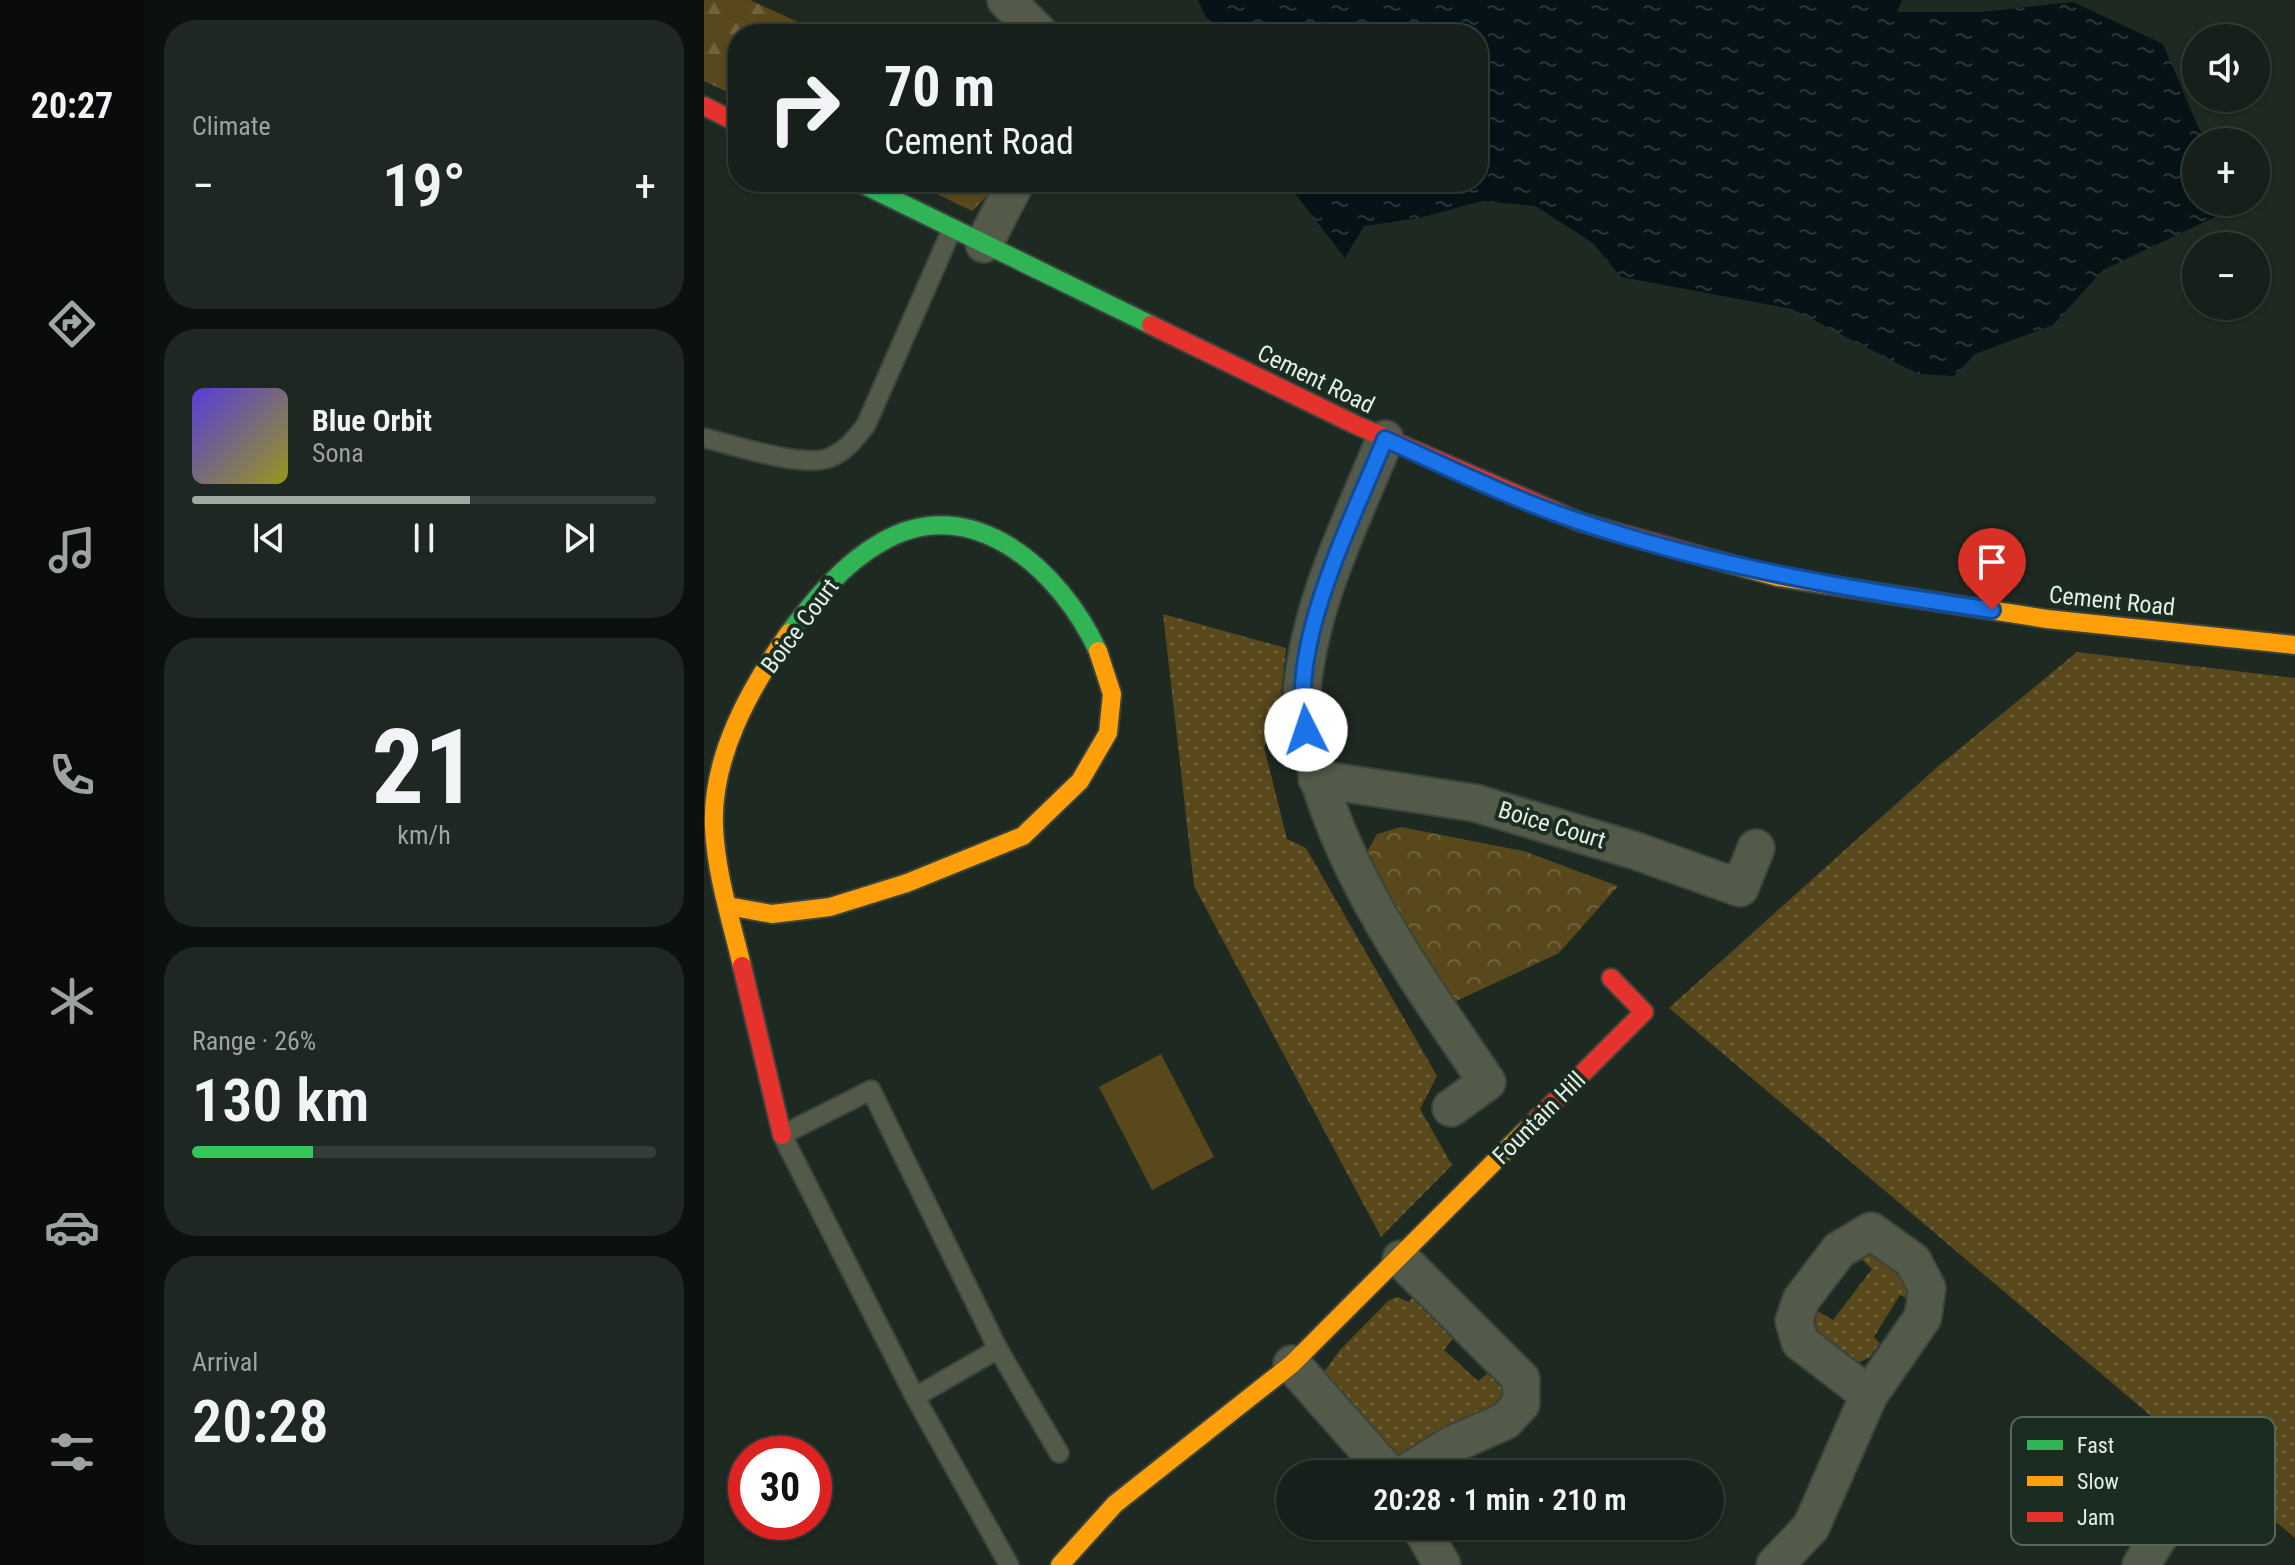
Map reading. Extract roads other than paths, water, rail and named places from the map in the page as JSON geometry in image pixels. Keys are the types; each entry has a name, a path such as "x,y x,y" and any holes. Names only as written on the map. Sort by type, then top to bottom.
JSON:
{"street":[{"path":"1006,0 1030,24"},
{"path":"704,106 728,118"},
{"name":"Cement Road","path":"878,192 1385,439 1580,522 1778,577 2047,619 2295,645"},
{"path":"968,236 1007,192"},
{"path":"1385,439 1318,602 1301,706 1317,779 1389,935 1487,1082 1451,1108"},
{"name":"Boice Court","path":"728,906 774,914 820,909 925,876 1023,836 1081,781 1101,747 1112,715 1107,670 1079,613 1023,553 986,536 941,525 896,534 842,571 792,629 766,667 724,756 714,799 713,826 728,906 782,1135"},
{"name":"Boice Court","path":"1317,779 1475,803 1605,841 1740,888 1756,848"},
{"name":"Fountain Hill","path":"1060,1565 1115,1504 1292,1364 1401,1259 1644,1012 1611,978"},
{"path":"1401,1259 1521,1379 1521,1404 1505,1421 1451,1445 1427,1460"},
{"path":"1292,1364 1377,1460"},
{"path":"1775,1565 1811,1527 1869,1395"},
{"path":"1428,1540 1442,1565"},
{"path":"2141,1565 2154,1545"}],"lane":[{"path":"704,438 795,458 826,459 851,445 866,425 968,236"},
{"path":"1009,1565 915,1397 782,1135 871,1090 998,1349 1059,1453"},
{"path":"915,1397 998,1349"}],"water":[{"path":"1198,0 1902,0 1897,12 1981,12 2073,2 2163,44 2182,89 2182,112 2192,112 2199,128 2182,128 2182,216 2217,216 2103,270 2053,325 1975,354 1954,376 1918,374 1792,309 1621,277 1593,243 1535,206 1482,201 1420,218 1364,226 1345,258 1294,192 1488,192 1488,24 1209,24"}]}
